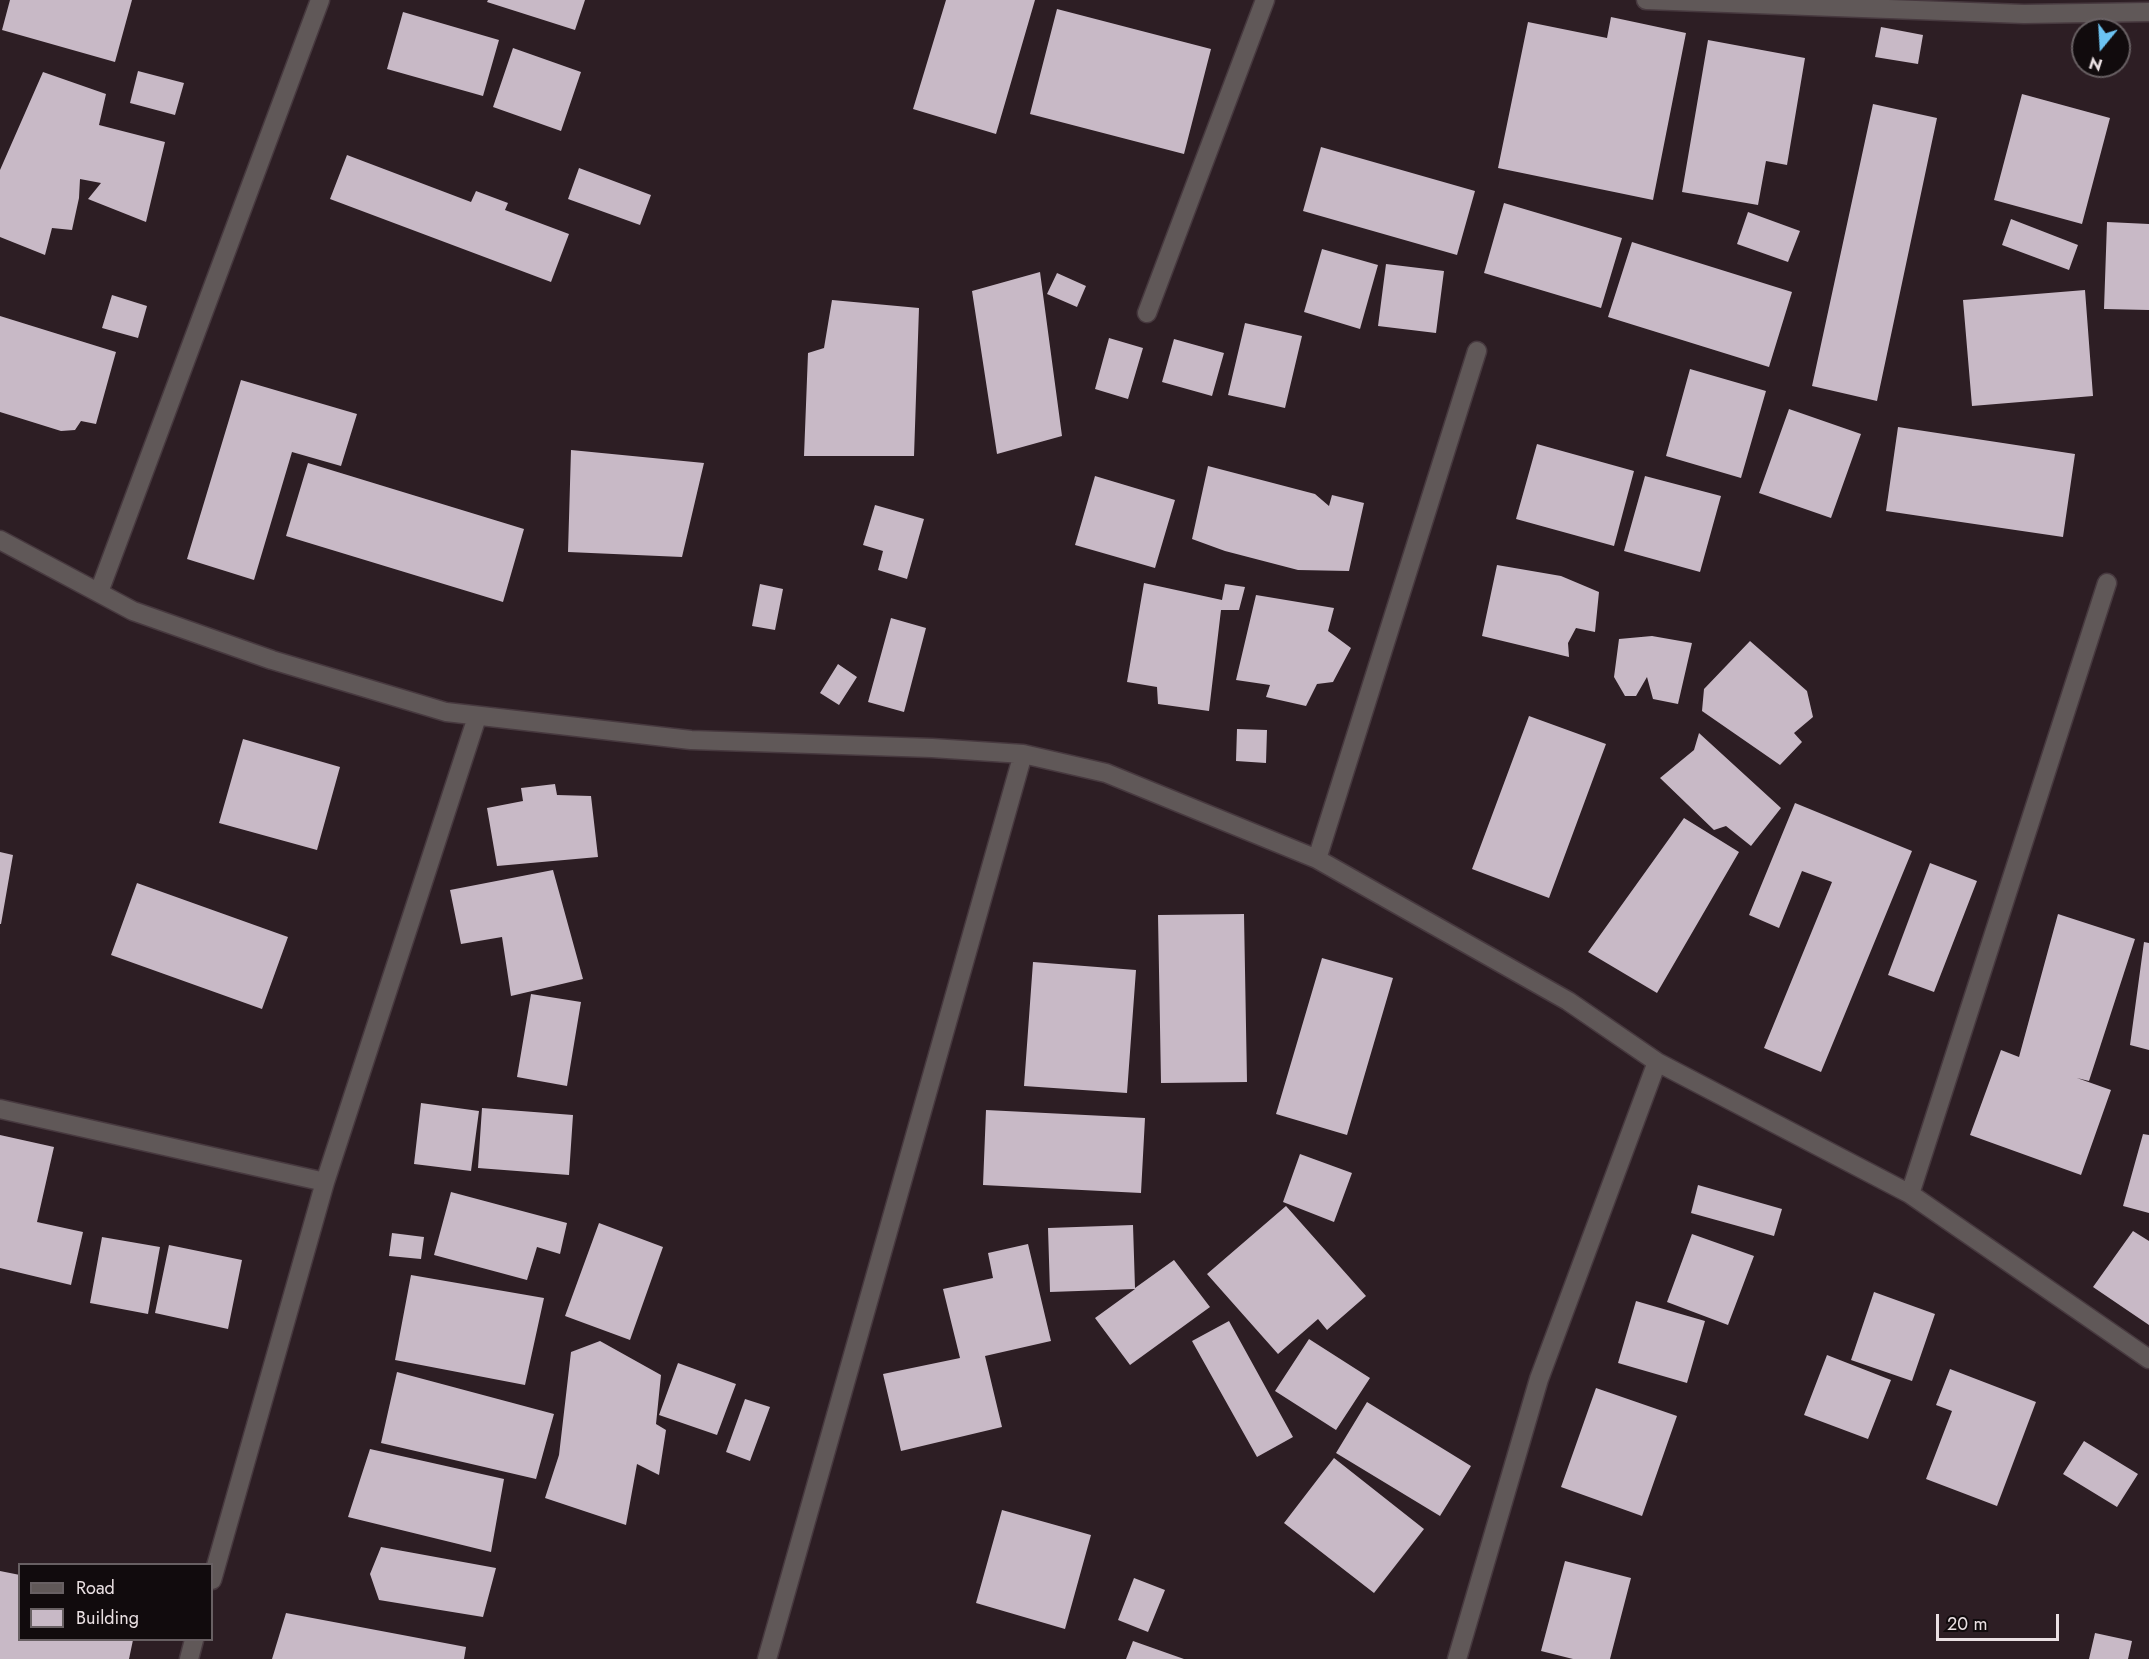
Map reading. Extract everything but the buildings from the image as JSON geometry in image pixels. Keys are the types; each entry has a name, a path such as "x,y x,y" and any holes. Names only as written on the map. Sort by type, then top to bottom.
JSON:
{"street":[{"path":"99,592 320,0"},
{"path":"1147,313 1265,0"},
{"path":"1646,0 2024,15 2149,12"},
{"path":"1317,859 1477,351"},
{"path":"0,540 133,611 272,660 446,712 691,740 932,748 1023,754 1106,773 1317,859 1568,1001 1658,1062 1910,1194 2149,1359"},
{"path":"1910,1194 2107,583"},
{"path":"213,1576 325,1182 477,717"},
{"path":"767,1659 1023,754"},
{"path":"1457,1659 1539,1379 1658,1062"},
{"path":"0,1109 325,1182"},
{"path":"189,1659 194,1641"}]}
